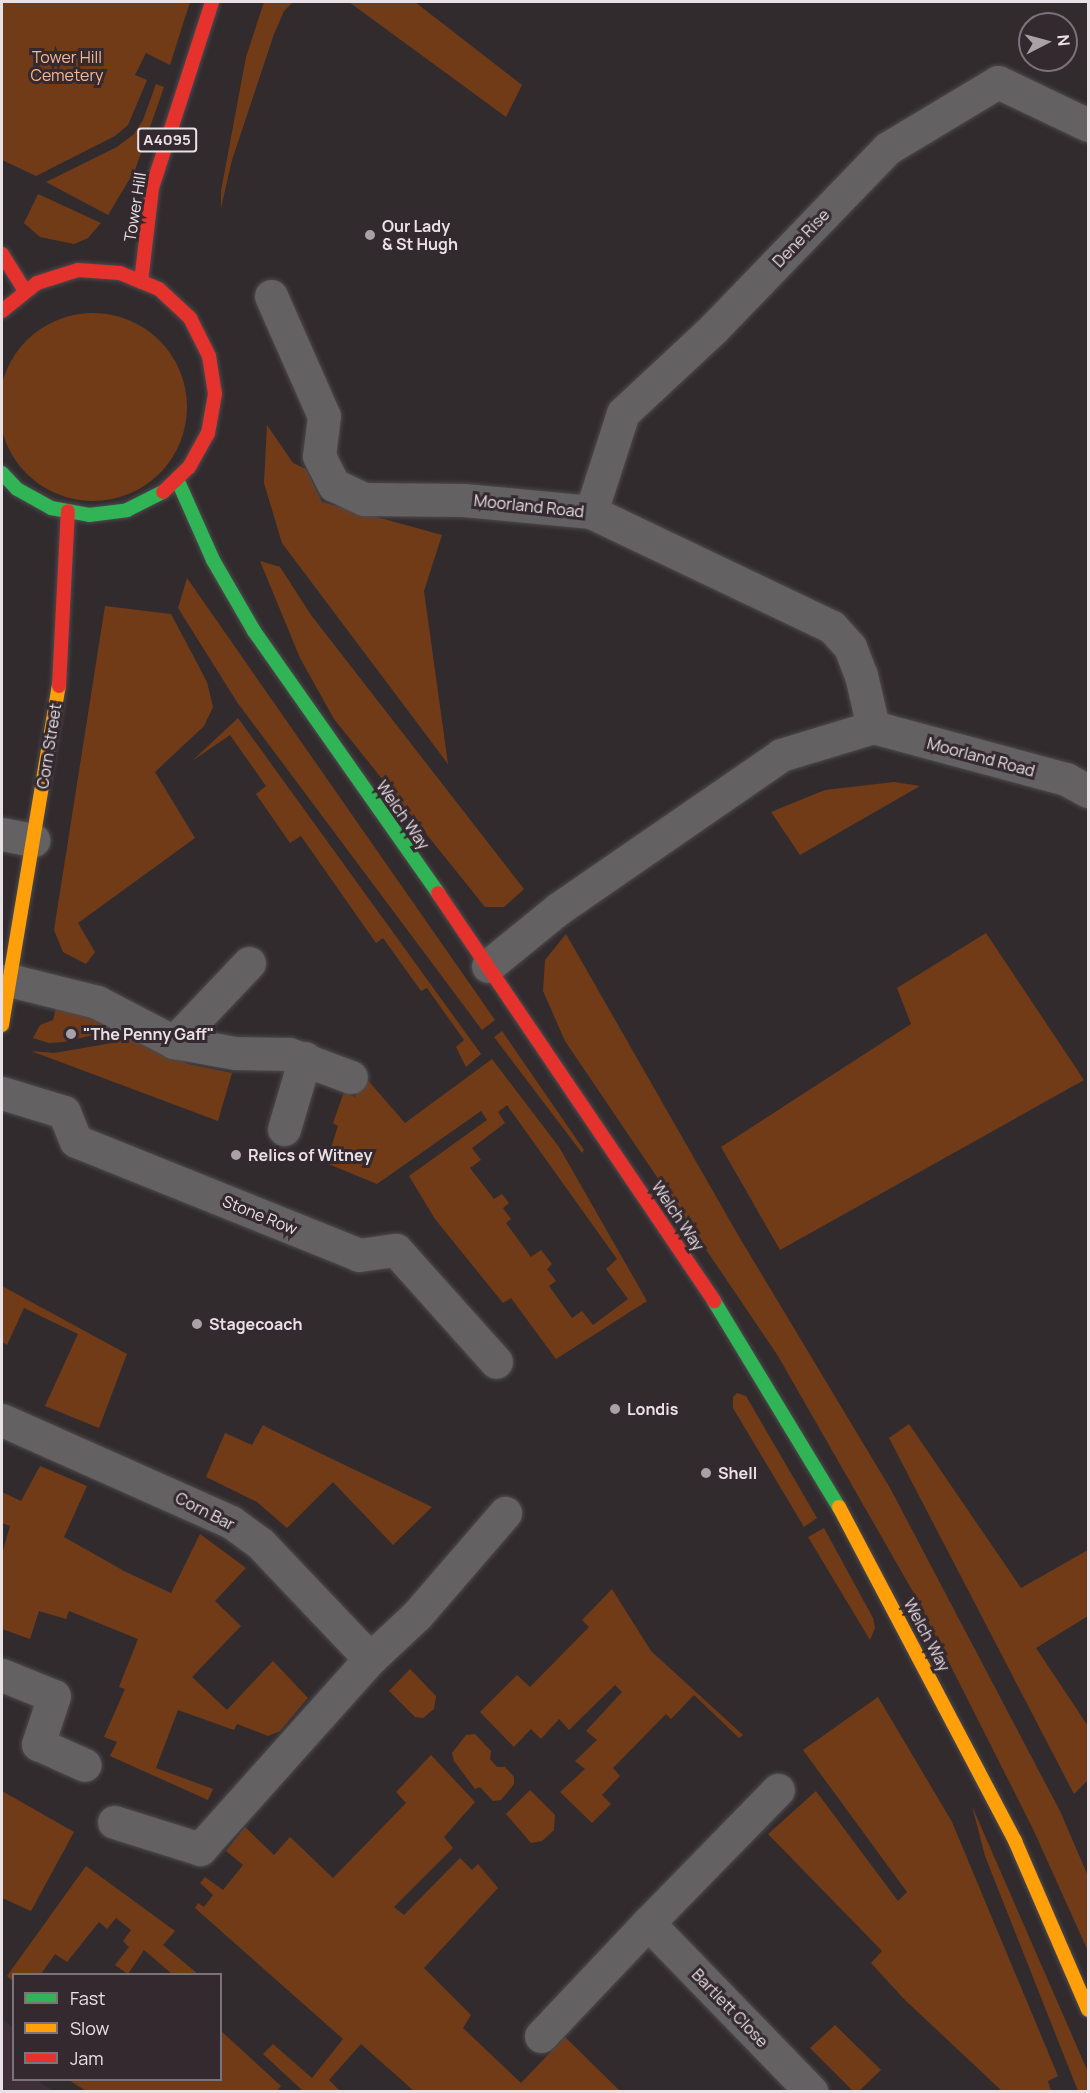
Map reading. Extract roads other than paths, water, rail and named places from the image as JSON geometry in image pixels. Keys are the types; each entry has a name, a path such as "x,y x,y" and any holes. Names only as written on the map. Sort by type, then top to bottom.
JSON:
{"street":[{"name":"Tower Hill","path":"141,282 152,188 212,2"},
{"name":"Dene Rise","path":"591,512 623,413 714,328 888,148 998,82 1089,125"},
{"path":"2,254 26,291"},
{"path":"2,311 37,282 78,270 120,273 159,289 190,318 209,356 215,394 208,432 189,466 162,493 127,510 89,515 51,508 17,489 2,473"},
{"name":"Moorland Road","path":"271,296 324,416 319,456 334,485 364,499 464,500 591,512 832,627 850,647 861,675 873,727 1066,779 1089,791"},
{"name":"Welch Way","path":"177,479 213,560 254,631 488,966 699,1276 828,1487 1015,1841 1089,2010"},
{"name":"Corn Street","path":"2,1024 9,980 17,837 62,668 68,511"},
{"path":"488,966 558,909 781,754 873,727"},
{"path":"174,1042 249,963"},
{"path":"9,980 98,1002 174,1042 235,1053 305,1058 351,1077"},
{"path":"284,1129 305,1058"},
{"name":"Stone Row","path":"2,1093 64,1112 76,1141 359,1255 396,1250 496,1362"},
{"name":"Corn Bar","path":"2,1420 231,1522 261,1544 370,1659"},
{"path":"114,1822 200,1849 370,1659 417,1615 505,1513"},
{"path":"2,1675 54,1696 38,1744 85,1765"},
{"path":"541,2036 778,1790"},
{"name":"Bartlett Close","path":"648,1923 812,2091"}],"place":[{"name":"Our Lady & St Hugh","path":"370,235"},
{"name":"\"The Penny Gaff\"","path":"71,1034"},
{"name":"Relics of Witney","path":"236,1155"},
{"name":"Stagecoach","path":"197,1324"},
{"name":"Londis","path":"615,1409"},
{"name":"Shell","path":"706,1473"}],"park label":[{"name":"Tower Hill Cemetery","path":"67,66"}]}
